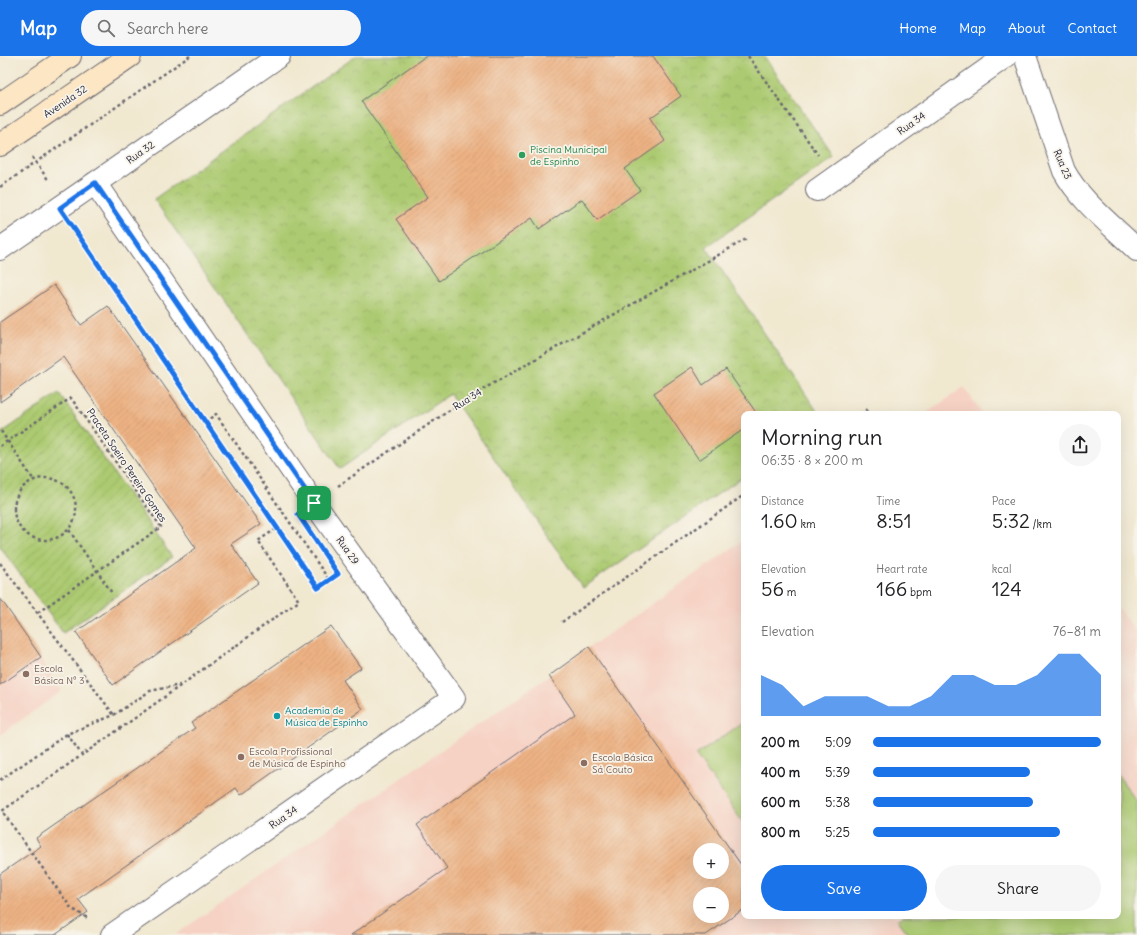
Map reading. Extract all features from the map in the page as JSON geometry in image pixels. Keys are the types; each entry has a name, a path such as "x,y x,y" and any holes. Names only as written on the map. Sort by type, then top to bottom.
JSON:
{"main road":[{"path":"0,104 70,56"},
{"name":"Avenida 32","path":"0,145 130,56"}],"street":[{"name":"Rua 32","path":"0,249 280,56"},
{"name":"Rua 34","path":"825,184 1006,56"},
{"name":"Rua 23","path":"1025,56 1064,172 1069,181 1079,193 1137,250"},
{"name":"Rua 29","path":"95,183 314,503 454,698"},
{"name":"Rua 34","path":"113,934 454,698"}],"path":[{"path":"0,187 190,56"},
{"path":"748,56 825,184"},
{"path":"30,154 52,186 60,208 318,588 338,574"},
{"name":"Rua 34","path":"314,503 466,399 748,238"},
{"name":"Praceta Soeiro Pereira Gomes","path":"0,446 71,398 161,527 38,613"},
{"path":"205,422 216,414 329,580"},
{"path":"0,431 33,479"},
{"path":"43,477 54,478 64,482 71,490 76,500 77,510 75,521 69,530 52,540 42,540 32,537 23,531 14,513 14,503 21,489 33,479 43,477"},
{"path":"562,622 741,497"},
{"path":"113,934 71,908 2,811 159,702 180,684 299,601 258,541 277,528"},
{"path":"69,530 112,593"},
{"path":"0,563 114,716"},
{"path":"0,780 66,734 114,716 150,691 180,684"},
{"path":"66,734 82,755"}],"shaded area":[{"path":"964,387 981,411 929,411"},
{"name":"Escola Básica Sá Couto","path":"741,542 741,919 1121,919 1121,611 1137,634 1137,935 175,935"},
{"name":"Escola Básica Nº 3","path":"0,598 62,691 0,735"}],"green space":[{"path":"356,56 764,56 834,157 706,247 817,411 741,411 741,478 583,588 450,394 340,469 154,199"},
{"path":"59,393 172,557 63,633 0,547 0,434"},
{"path":"741,724 741,820 696,755"},
{"path":"1121,779 1137,802 1137,935 909,935 898,920 1121,919"}],"building":[{"name":"Piscina Municipal de Espinho","path":"426,56 653,56 681,96 650,118 665,141 625,169 640,190 597,220 582,199 539,229 532,218 439,281 396,219 428,197 361,101"},
{"path":"54,285 81,325 108,306 261,524 231,544 258,583 113,685 76,632 196,548 63,357 0,402 0,322"},
{"path":"692,367 703,385 726,369 755,411 741,411 741,431 699,460 654,393"},
{"path":"0,598 41,657 0,685"},
{"path":"331,626 361,668 343,680 363,709 241,795 236,788 78,899 88,912 55,935 0,935 0,874 41,846 36,838 195,728 191,723"},
{"path":"589,647 726,843 693,843 693,879 729,879 729,848 741,865 741,911 729,919 729,887 693,887 693,923 724,923 706,935 351,935 447,868 417,825 575,714 549,676"}],"place":[{"name":"Piscina Municipal de Espinho","path":"522,155"},
{"name":"Escola Básica Nº 3","path":"26,674"},
{"name":"Academia de Música de Espinho","path":"277,716"},
{"name":"Escola Profissional de Música de Espinho","path":"241,757"},
{"name":"Escola Básica Sá Couto","path":"584,763"}],"route":[{"path":"95,183 314,503 298,514 338,574 318,588 60,208 95,183"}]}
